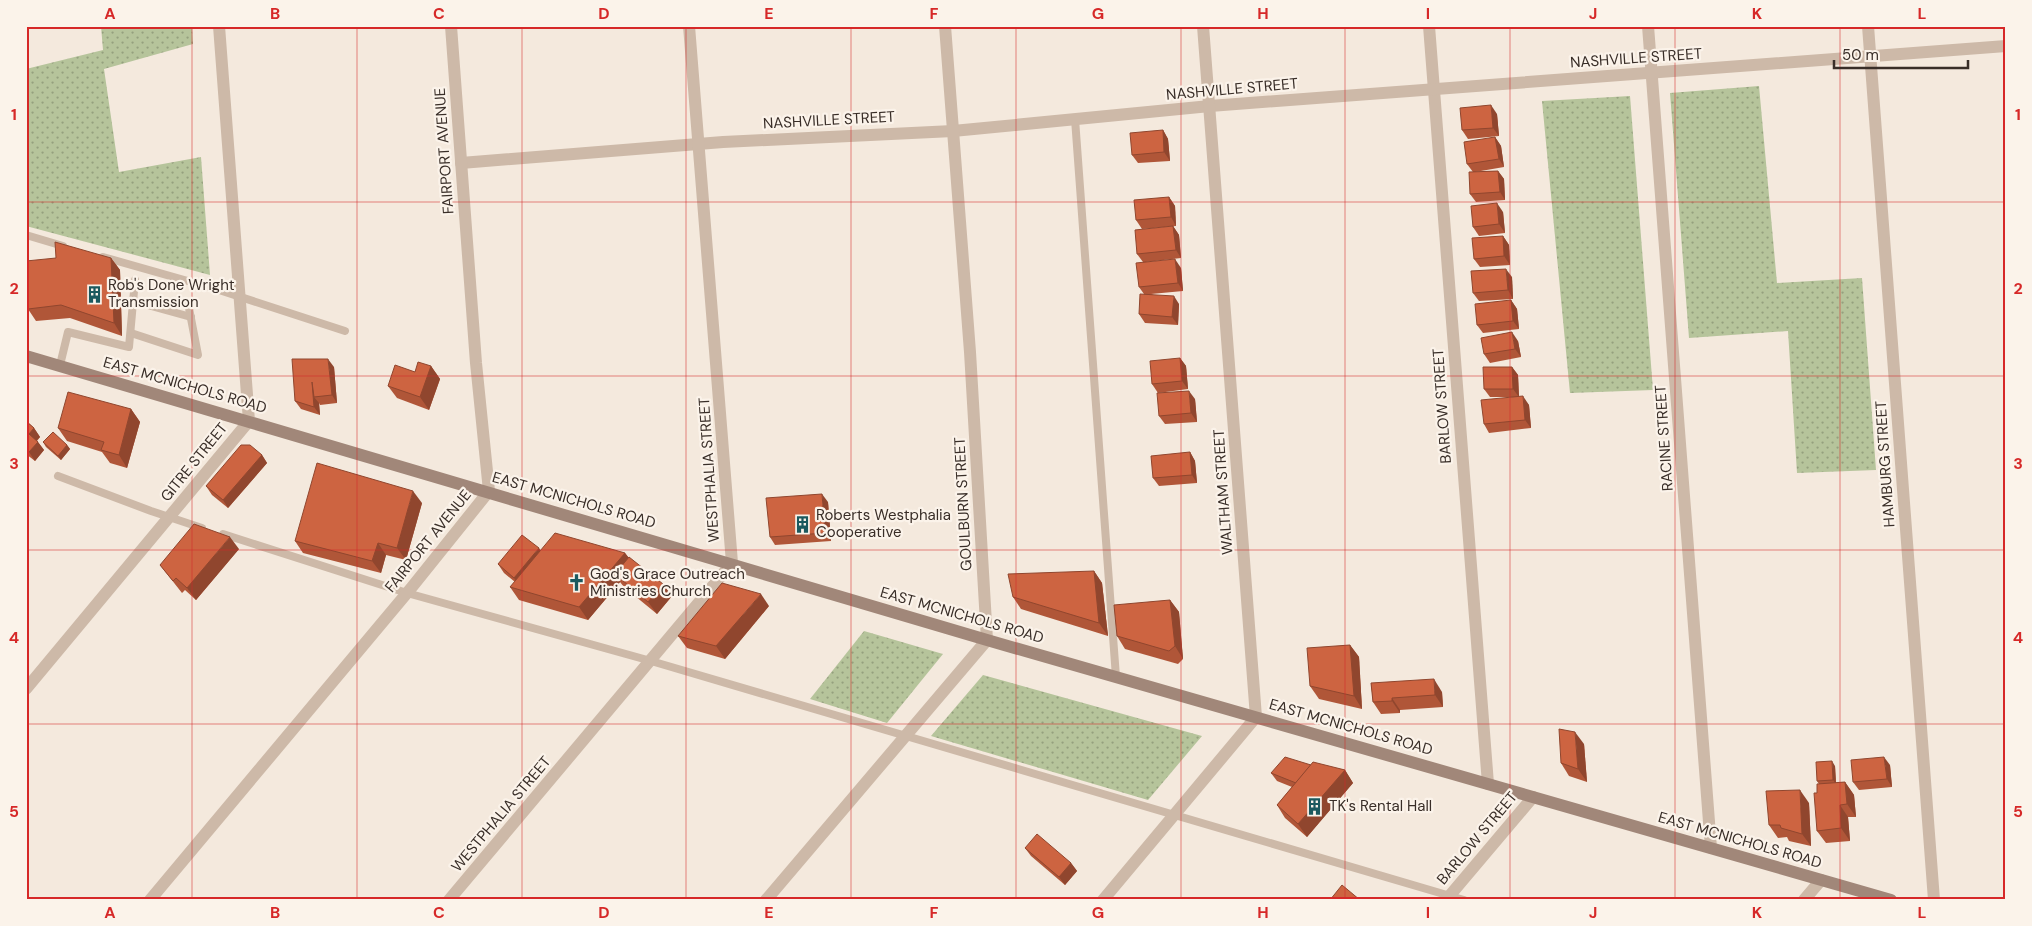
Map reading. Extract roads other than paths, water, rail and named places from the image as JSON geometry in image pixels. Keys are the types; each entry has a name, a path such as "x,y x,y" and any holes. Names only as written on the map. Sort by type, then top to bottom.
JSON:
{"street":[{"name":"GITRE STREET","path":"26,689 249,421 219,26"},
{"name":"FAIRPORT AVENUE","path":"150,900 407,593 489,491 476,363 451,26"},
{"name":"WESTPHALIA STREET","path":"449,900 732,563 689,26"},
{"name":"GOULBURN STREET","path":"945,26 970,352 987,640"},
{"name":"WALTHAM STREET","path":"1203,26 1256,717"},
{"name":"BARLOW STREET","path":"1429,26 1488,784"},
{"name":"RACINE STREET","path":"1648,26 1711,848"},
{"name":"HAMBURG STREET","path":"1868,26 1934,900"},
{"name":"NASHVILLE STREET","path":"461,163 699,144 952,131 1210,106 2006,46"},
{"name":"EAST MCNICHOLS ROAD","path":"26,356 489,491 987,640 1891,900"},
{"path":"766,900 903,736 987,640"},
{"path":"1104,900 1256,717"},
{"name":"BARLOW STREET","path":"1448,898 1533,797"},
{"path":"1804,900 1821,880"}],"lane":[{"path":"1075,119 1116,677"},
{"path":"26,235 74,249"},
{"path":"93,254 216,289 345,331"},
{"path":"60,365 68,332 129,347 136,280"},
{"path":"134,301 191,317"},
{"path":"131,333 198,355 188,303"},
{"path":"58,476 170,518 208,530"},
{"path":"217,533 407,593 651,661 1448,898 1464,900"}],"place":[{"name":"Rob's Done Wright Transmission","path":"94,294"},
{"name":"Roberts Westphalia Cooperative","path":"802,524"},
{"name":"God's Grace Outreach Ministries Church","path":"576,583"},
{"name":"TK's Rental Hall","path":"1315,806"}]}
